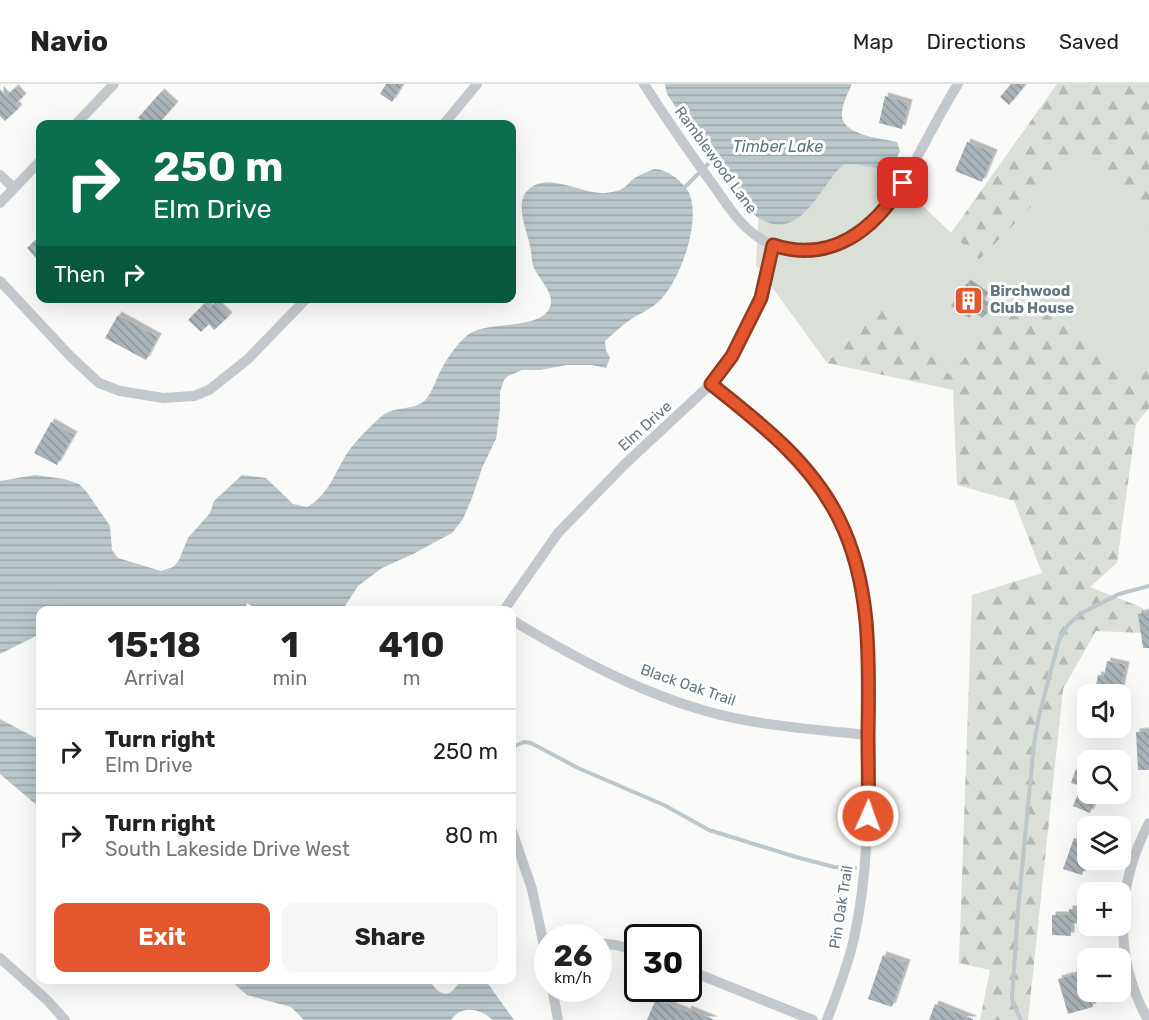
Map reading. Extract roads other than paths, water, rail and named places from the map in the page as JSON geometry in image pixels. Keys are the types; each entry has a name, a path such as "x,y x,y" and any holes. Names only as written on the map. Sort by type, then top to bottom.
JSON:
{"street":[{"path":"80,120 114,84"},
{"path":"447,120 477,84"},
{"name":"Ramblewood Lane","path":"644,84 670,125 738,218 758,237 773,245"},
{"path":"773,245 798,251 826,248 841,244 867,228 895,196 958,84"},
{"path":"0,202 36,165"},
{"path":"0,175 14,188"},
{"name":"Elm Drive","path":"507,606 558,533 625,464 711,384 732,356 761,298 773,245"},
{"path":"0,281 70,356 99,383 120,391 152,398 189,396 209,390 236,370 303,303"},
{"name":"Pin Oak Trail","path":"711,384 773,434 818,485 838,517 852,548 861,583 869,663 868,816 862,889 854,938 827,1020"},
{"name":"Black Oak Trail","path":"516,622 565,652 666,697 749,721 868,735"},
{"path":"1148,1020 1130,980 1124,951 1122,916 1132,861 1149,823"},
{"path":"516,843 532,889 540,924"},
{"path":"0,958 47,1000 65,1020"},
{"path":"702,976 813,1020"},
{"path":"555,1002 558,1020"}],"water":[{"name":"Timber Lake","path":"665,84 852,84 843,108 844,123 849,128 865,135 897,142 900,151 895,160 882,167 843,165 811,206 801,215 791,222 780,225 767,222 750,211 735,196 667,94"},
{"path":"654,169 664,171 678,179 688,191 692,202 691,233 687,250 674,281 657,303 627,322 605,341 610,358 606,368 592,365 566,365 540,370 522,370 504,380 500,392 496,439 482,468 463,519 452,533 382,568 358,586 345,606 252,606 247,603 246,606 36,606 36,636 0,654 0,481 35,475 64,479 79,484 110,526 112,550 118,558 161,571 173,567 178,562 188,538 210,513 214,501 242,475 266,478 293,504 307,507 327,489 350,449 378,420 387,413 417,405 427,398 446,360 465,337 477,330 534,320 543,316 549,309 551,298 533,266 523,217 522,202 528,190 545,182 564,184 593,192 612,192 622,189 635,178"},
{"path":"0,719 36,738 36,805 0,774"},
{"path":"235,984 433,984 444,994 451,992 458,984 488,984 514,1020 493,1020 483,1013 466,1010 455,1015 451,1020 304,1020 291,1007 247,995"}],"waterway":[{"path":"682,190 713,159"},
{"path":"1021,1020 1012,997 1034,743 1059,640 1068,625 1080,614 1119,594 1149,586"},
{"path":"516,745 524,742 531,743 578,768 664,805 709,830 834,867 855,868"}],"place":[{"name":"Birchwood Club House","path":"969,300"}]}
